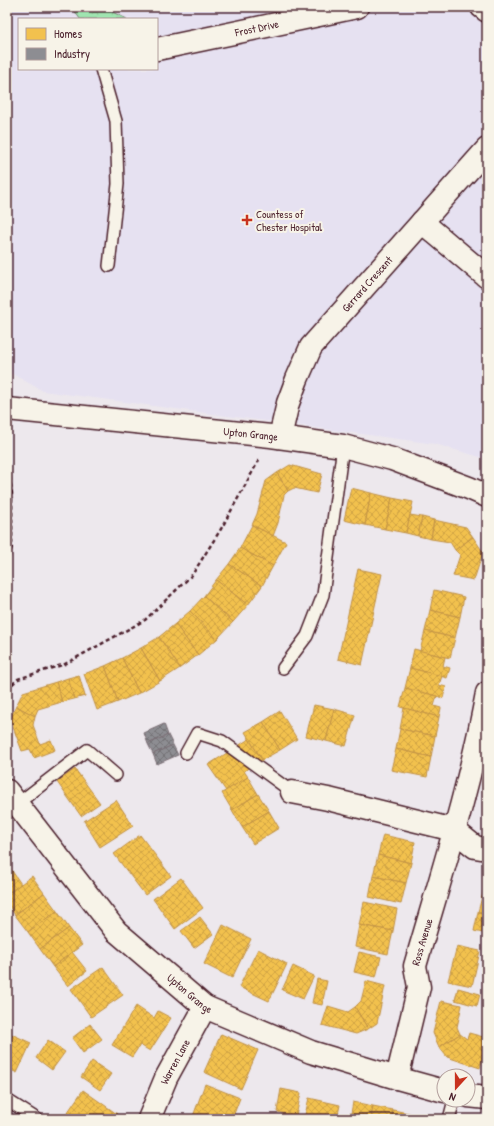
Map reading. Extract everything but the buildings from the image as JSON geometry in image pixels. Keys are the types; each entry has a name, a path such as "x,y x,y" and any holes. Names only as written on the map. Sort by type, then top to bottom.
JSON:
{"street":[{"name":"Frost Drive","path":"158,49 357,7"},
{"path":"482,7 487,11"},
{"name":"Gerrard Crescent","path":"276,437 297,378 311,347 487,149"},
{"path":"422,222 487,277"},
{"name":"Upton Grange","path":"7,409 276,437 343,446 392,460 487,496"},
{"name":"Ross Avenue","path":"396,1078 419,987 415,966 483,733 487,693"},
{"path":"292,792 328,799 454,830 475,847 487,849"},
{"name":"Upton Grange","path":"12,798 116,931 205,1007 311,1052 436,1090"},
{"name":"Warren Lane","path":"149,1119 166,1078 205,1007"},
{"path":"476,1097 487,1098"}],"lane":[{"path":"101,70 116,121 118,184 109,266"},
{"path":"283,668 307,636 323,595 343,446"},
{"path":"186,752 197,733 222,741 292,792"},
{"path":"12,798 87,750 116,775"},
{"path":"7,1100 37,1119"},
{"path":"449,1119 452,1108"}],"path":[{"path":"7,690 18,679 65,664 145,620 192,575 276,437"},
{"path":"7,456 12,502 12,546 7,565"}],"shaded area":[{"name":"Countess of Chester Hospital","path":"7,7 487,7 487,459 435,444 43,391 7,371"}],"green space":[{"path":"72,7 102,7 125,18 79,18"}],"place":[{"name":"Countess of Chester Hospital","path":"247,220"}]}
